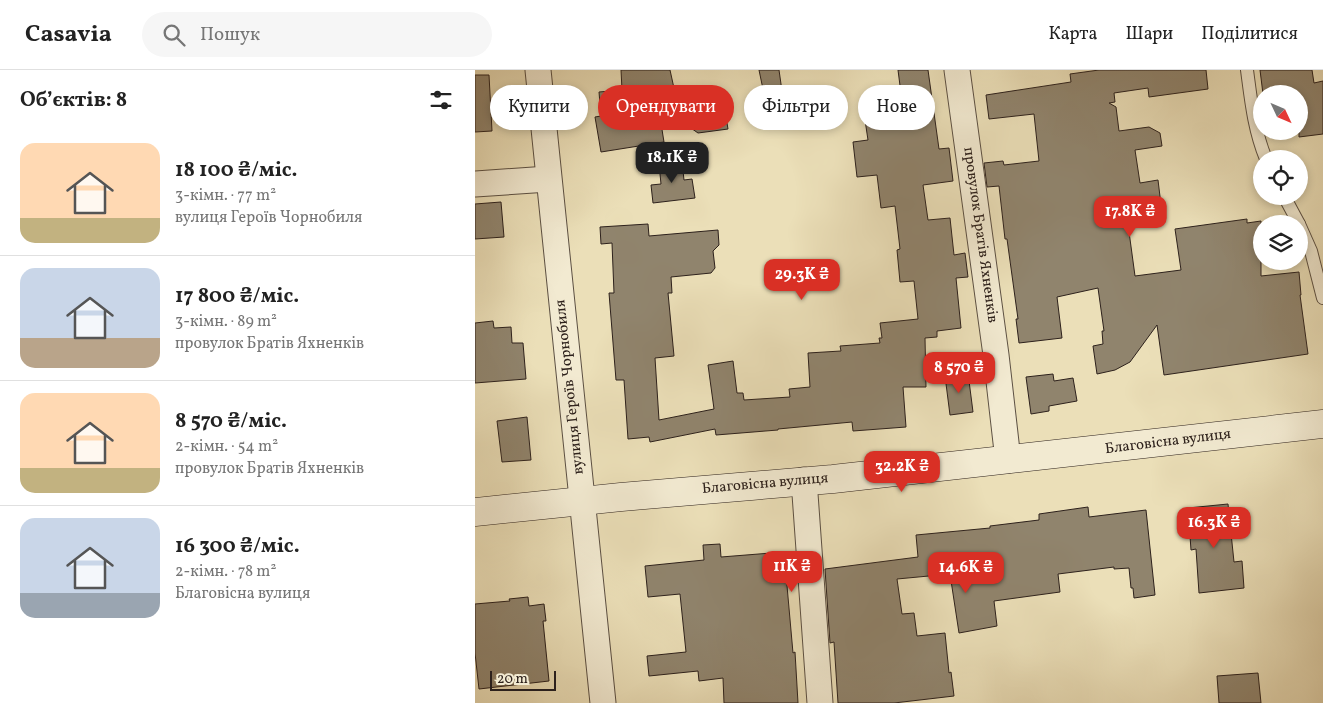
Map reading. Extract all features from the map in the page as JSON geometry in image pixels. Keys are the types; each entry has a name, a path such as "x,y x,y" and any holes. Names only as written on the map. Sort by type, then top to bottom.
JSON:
{"main road":[{"name":"Благовісна вулиця","path":"475,512 1008,460 1323,424"}],"street":[{"name":"вулиця Героїв Чорнобиля","path":"538,70 603,703"},
{"name":"провулок Братів Яхненків","path":"957,70 996,355 1008,460"},
{"path":"475,184 548,179"},
{"path":"804,480 820,703"}],"lane":[{"path":"1247,70 1254,118 1262,150"},
{"path":"1308,244 1323,298"}],"building":[{"path":"621,70 670,70 673,85 622,85"},
{"path":"759,70 779,70 781,85 762,85"},
{"path":"898,70 928,70 930,85 900,85"},
{"path":"1099,70 1206,70 1208,89 1149,97 1148,88 1114,93 1115,102 1109,103 1116,107 1119,131 1149,127 1160,133 1162,146 1135,150 1140,183 1158,180 1162,213 1127,217 1135,276 1181,270 1175,229 1247,219 1247,223 1253,222 1253,270 1261,270 1261,276 1299,272 1300,295 1308,354 1164,375 1157,325 1130,362 1115,370 1097,374 1093,346 1103,344 1102,331 1104,331 1098,288 1057,297 1062,338 1019,343 1016,319 1018,319 1007,239 1005,239 999,186 987,187 984,163 1003,161 1004,165 1039,161 1034,114 989,119 986,95 1071,82 1070,74"},
{"path":"1260,70 1312,70 1314,83 1323,81 1323,134 1308,136 1308,85 1262,85"},
{"path":"475,75 489,75 490,130 492,131 475,132"},
{"path":"598,116 598,130 662,130 664,142 601,152 595,117"},
{"path":"935,120 939,149 949,148 953,181 923,185 928,220 950,218 954,255 965,253 968,277 956,278 961,328 937,331 937,337 925,338 926,387 903,387 906,427 853,431 852,422 716,435 715,429 650,442 649,437 628,439 624,380 616,380 609,293 614,293 612,243 601,244 600,227 648,224 649,236 718,230 719,245 713,251 715,268 711,273 671,277 672,293 668,293 674,356 655,358 659,420 714,409 708,365 733,361 737,393 743,393 744,400 790,397 789,389 810,387 808,353 841,351 840,346 880,343 879,338 882,338 880,323 918,319 914,281 900,282 897,250 900,249 895,206 881,208 877,175 857,177 853,142 868,140 866,130 935,130"},
{"path":"694,130 720,130 698,133"},
{"path":"682,162 684,180 692,179 695,198 653,203 651,185 661,184 659,164"},
{"path":"501,202 504,237 475,239 475,204"},
{"path":"493,321 494,328 511,327 512,343 523,343 526,379 475,383 475,323"},
{"path":"968,373 973,412 950,415 945,376"},
{"path":"1053,374 1054,381 1073,378 1077,401 1049,406 1049,411 1031,414 1026,377"},
{"path":"527,417 531,460 502,462 497,421"},
{"path":"1228,504 1234,562 1242,561 1244,588 1199,593 1196,549 1191,550 1188,508"},
{"path":"1088,507 1089,517 1146,510 1155,595 1134,598 1129,568 1114,569 1114,567 1058,574 1060,592 994,601 997,626 959,633 950,574 897,579 902,614 914,613 917,636 945,633 949,673 951,672 954,696 894,703 838,703 834,642 830,643 825,569 918,557 916,535 990,528 990,526 1039,520 1039,514"},
{"path":"720,544 721,557 784,552 793,653 795,652 798,703 724,703 723,678 699,681 698,671 649,676 647,656 686,652 680,594 648,597 645,566 704,560 703,545"},
{"path":"528,597 529,606 544,604 546,621 543,621 549,681 479,689 475,653 475,604 510,601 509,599"},
{"path":"1258,673 1261,703 1219,703 1217,676"}]}
